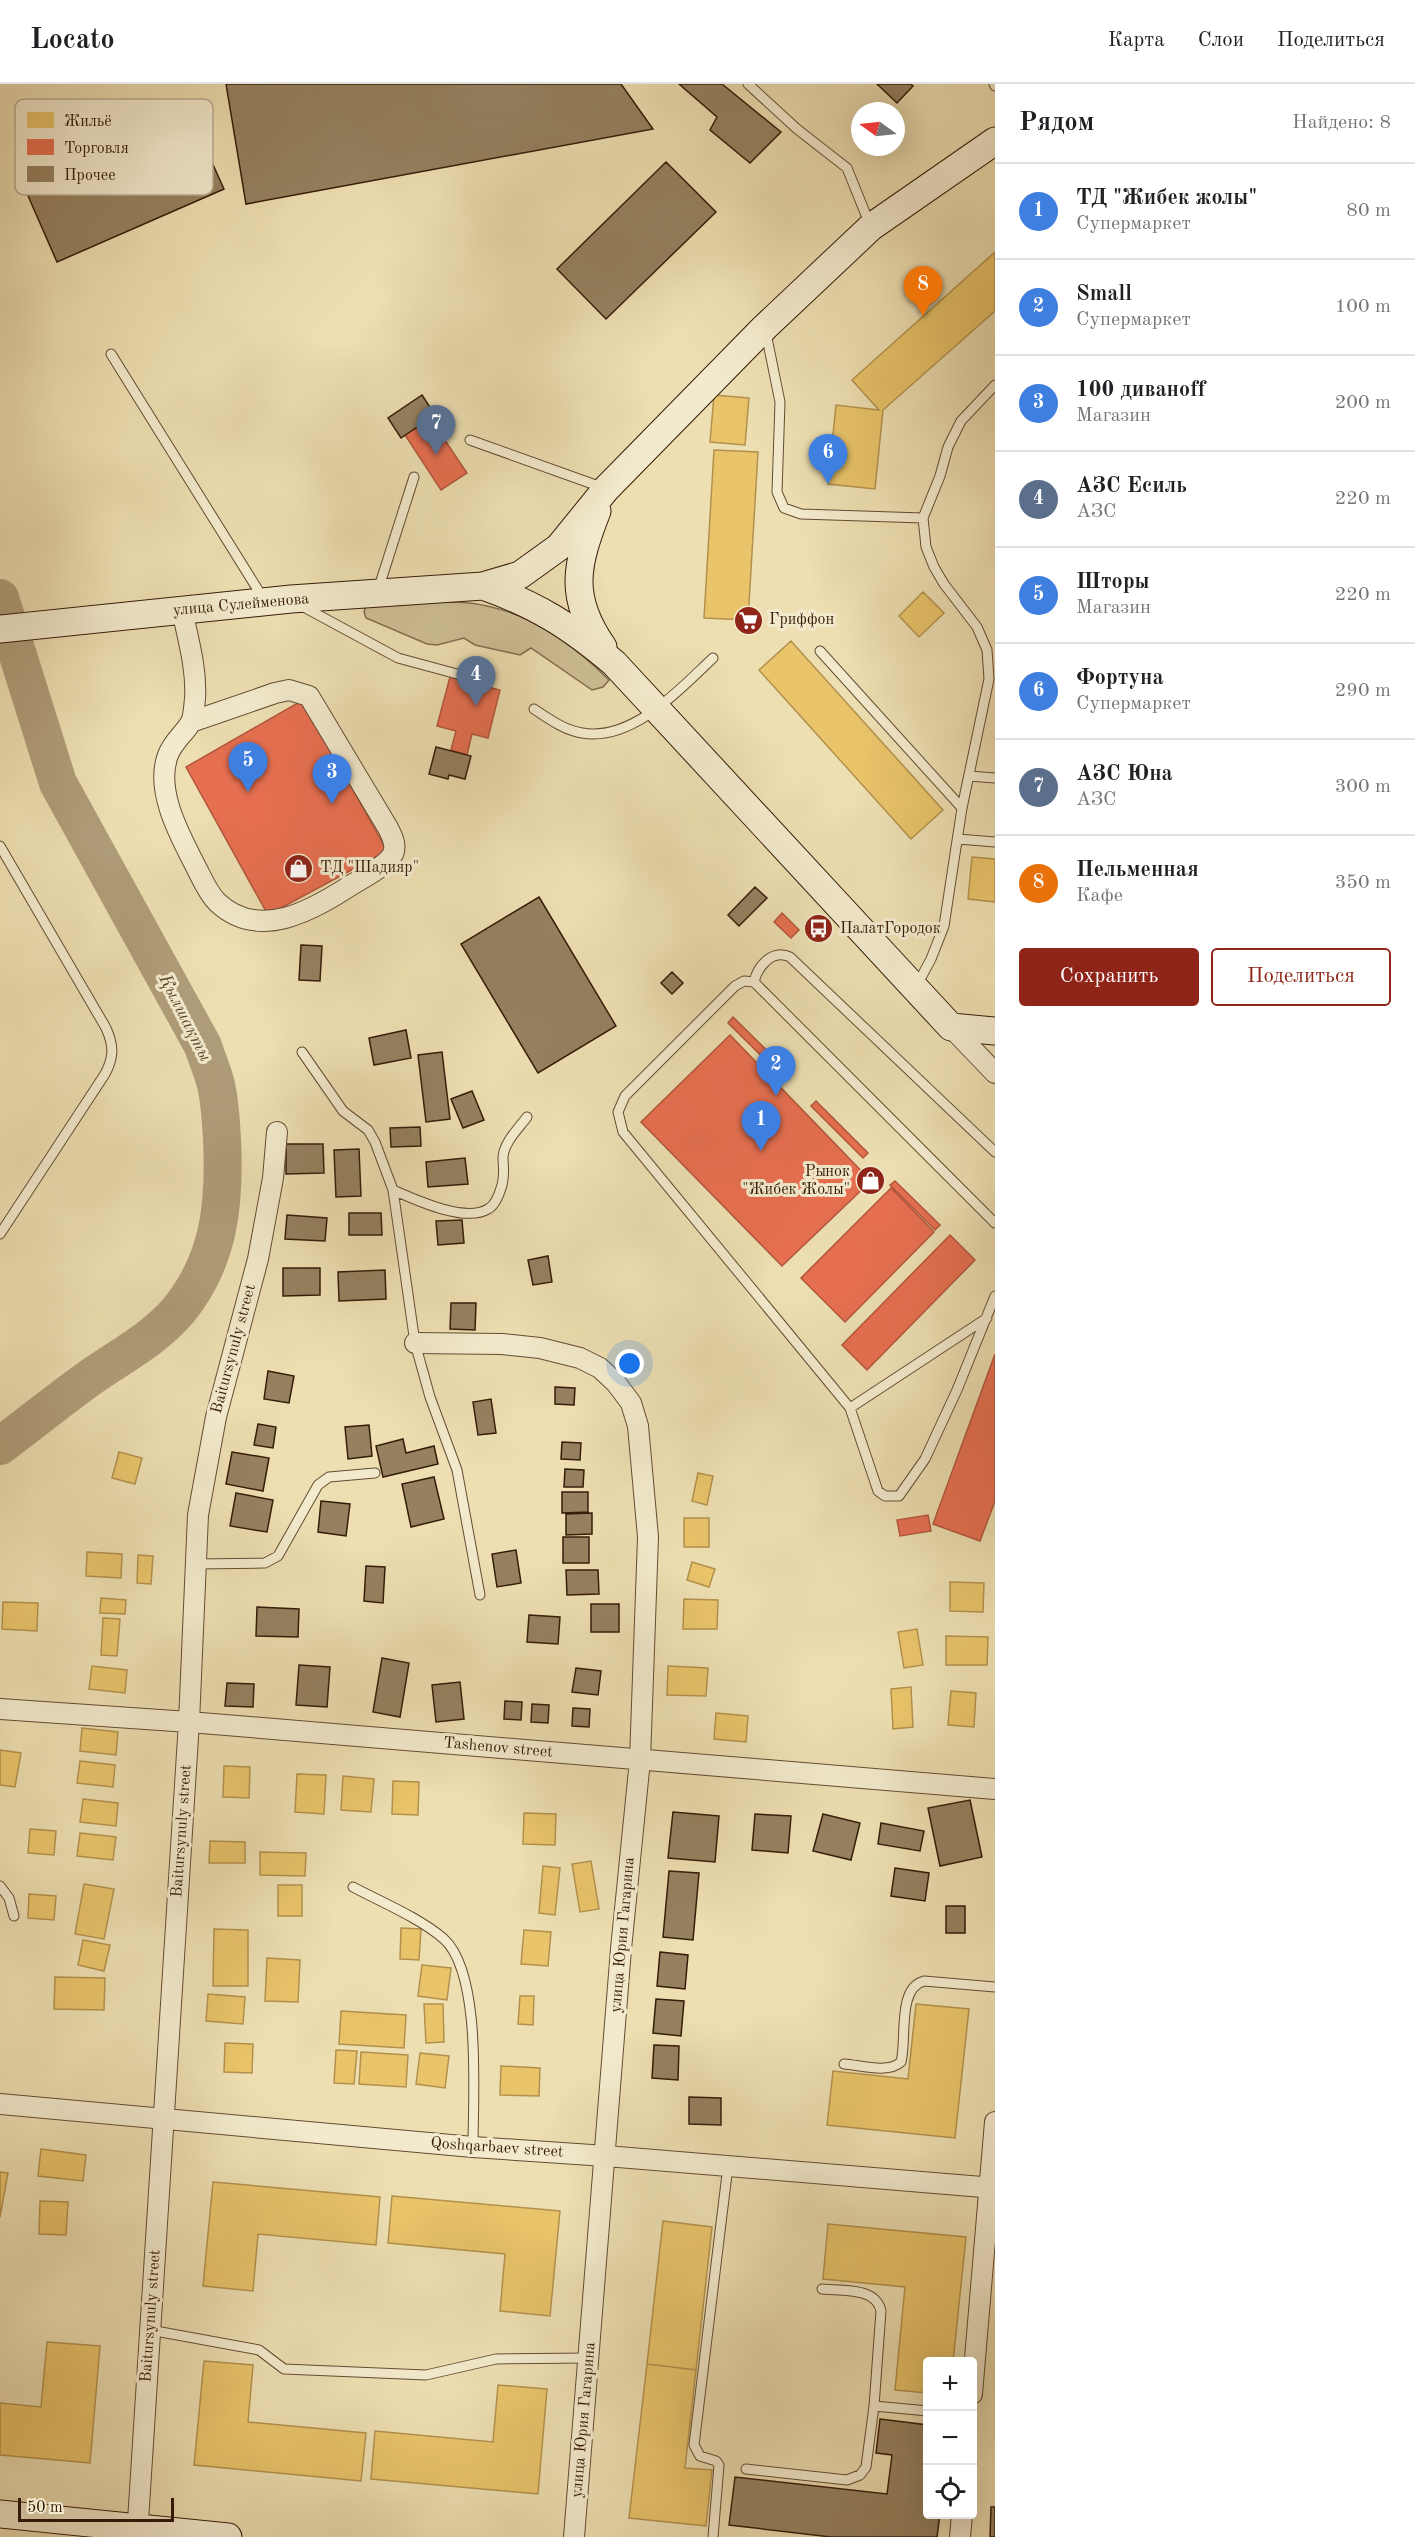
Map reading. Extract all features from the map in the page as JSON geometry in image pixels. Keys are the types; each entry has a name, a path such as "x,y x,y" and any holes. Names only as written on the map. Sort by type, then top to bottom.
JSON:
{"street":[{"path":"483,586 520,575 536,566 559,547 606,489 765,327 870,227 995,141"},
{"path":"606,489 586,538 577,582 584,615 614,663"},
{"path":"483,586 511,596 562,622 614,663 914,989 995,1073"},
{"name":"улица Сулейменова","path":"0,629 278,601 483,586"},
{"path":"182,610 195,676 191,722 178,737 168,756 164,775 168,801 176,828 216,901 233,914 252,920 278,921 299,915 365,876 394,852 394,842 388,828 309,696 289,690 275,693 191,722"},
{"path":"951,1027 995,1031"},
{"name":"Baitursynuly street","path":"138,2532 189,1722 198,1515 216,1417 258,1259 273,1178 278,1132"},
{"name":"улица Юрия Гагарина","path":"415,1342 502,1344 540,1348 580,1358 600,1368 616,1383 631,1403 638,1426 648,1537 640,1760 621,1949 574,2537"},
{"name":"Tashenov street","path":"0,1709 189,1722 995,1789"},
{"name":"Qoshqarbaev street","path":"0,2104 473,2147 993,2188"},
{"path":"976,2357 993,2188 995,2122"},
{"path":"0,2514 138,2532 228,2537"},
{"path":"960,2537 962,2519"}],"lane":[{"path":"748,84 797,129 847,168 870,227"},
{"path":"765,327 780,402 777,492 784,508 801,514 923,518"},
{"path":"111,354 278,601 398,658 457,674"},
{"path":"914,989 932,959 944,926 962,808 989,679 987,650 977,627 949,592 934,567 926,547 923,518 940,476 948,447 961,421 995,385"},
{"path":"470,440 606,489"},
{"path":"377,593 414,477"},
{"path":"820,651 962,808"},
{"path":"534,709 559,725 583,734 616,730 657,710 713,657"},
{"path":"969,776 995,778"},
{"path":"958,839 995,842"},
{"path":"0,846 106,1028 113,1046 113,1055 105,1074 0,1234"},
{"path":"754,982 758,968 776,954 783,953 790,957 995,1152"},
{"path":"995,1223 754,982 744,981 735,986 625,1096 618,1112 620,1123 630,1141 850,1408 878,1491 890,1498 899,1496 925,1459 957,1390 995,1296"},
{"path":"302,1052 343,1111 368,1130 375,1142 393,1190 415,1342 430,1397 457,1470 480,1595"},
{"path":"393,1190 453,1211 476,1212 488,1209 494,1203 505,1173 504,1150 527,1117"},
{"path":"850,1408 987,1318"},
{"path":"196,1563 265,1563 278,1556 318,1485 329,1477 375,1473"},
{"path":"0,1886 9,1898 14,1916"},
{"path":"353,1887 444,1939 456,1954 470,2011 473,2147"},
{"path":"844,2064 888,2068 901,2062 907,1999 912,1986 918,1982 995,1988"},
{"path":"713,2537 719,2465 716,2461 700,2456 694,2445 728,2166"},
{"path":"746,2469 847,2480 855,2479 866,2467 882,2311 875,2298 856,2292 822,2289"},
{"path":"150,2330 259,2350 284,2368 426,2375 496,2359 589,2358"},
{"path":"874,2406 923,2411"}],"shaded area":[{"path":"418,602 479,604 522,617 568,644 609,680 603,687 592,690 531,648 520,655 475,645 464,638 437,645 427,644 366,618 364,612 366,605"}],"building: Жильё":[{"path":"995,252 995,311 883,410 875,489 828,484 836,405 879,410 852,380"},
{"path":"714,395 749,398 745,445 710,442"},
{"path":"714,450 758,452 748,620 704,618"},
{"path":"923,592 944,613 919,637 899,616"},
{"path":"791,641 943,810 911,839 759,670"},
{"path":"972,857 995,859 995,902 968,899"},
{"path":"119,1452 142,1458 135,1484 112,1478"},
{"path":"698,1473 713,1476 707,1505 692,1501"},
{"path":"684,1518 709,1518 709,1547 684,1547"},
{"path":"87,1552 122,1554 121,1578 86,1576"},
{"path":"138,1555 153,1556 151,1584 137,1583"},
{"path":"692,1562 715,1569 709,1587 687,1580"},
{"path":"950,1582 984,1583 983,1612 950,1611"},
{"path":"101,1598 126,1600 125,1614 100,1613"},
{"path":"684,1599 718,1600 717,1629 683,1629"},
{"path":"3,1602 38,1603 37,1631 2,1629"},
{"path":"103,1618 120,1619 117,1656 101,1655"},
{"path":"917,1629 923,1665 904,1668 898,1632"},
{"path":"946,1636 988,1637 987,1665 946,1665"},
{"path":"92,1666 127,1670 125,1693 89,1689"},
{"path":"668,1666 708,1668 706,1696 667,1695"},
{"path":"911,1687 913,1727 893,1729 891,1689"},
{"path":"951,1691 976,1693 974,1727 948,1725"},
{"path":"716,1713 748,1716 746,1742 714,1739"},
{"path":"82,1728 118,1732 116,1755 80,1751"},
{"path":"0,1750 21,1753 15,1787 0,1785"},
{"path":"80,1761 115,1765 113,1787 77,1783"},
{"path":"224,1766 250,1767 249,1798 223,1797"},
{"path":"297,1774 326,1775 324,1814 295,1812"},
{"path":"343,1776 374,1779 371,1812 341,1810"},
{"path":"393,1781 419,1782 418,1815 392,1814"},
{"path":"83,1799 118,1803 116,1826 80,1822"},
{"path":"524,1813 556,1814 555,1845 523,1844"},
{"path":"30,1829 56,1831 54,1855 28,1853"},
{"path":"80,1833 116,1837 113,1860 77,1856"},
{"path":"210,1841 245,1842 245,1863 209,1863"},
{"path":"260,1852 306,1853 305,1876 260,1875"},
{"path":"591,1861 599,1909 580,1912 572,1864"},
{"path":"543,1866 560,1868 555,1915 539,1913"},
{"path":"84,1884 114,1889 104,1939 75,1934"},
{"path":"278,1885 302,1885 302,1916 278,1916"},
{"path":"29,1894 56,1896 54,1920 28,1918"},
{"path":"401,1928 421,1929 419,1960 400,1959"},
{"path":"214,1929 248,1930 248,1986 213,1986"},
{"path":"524,1930 551,1932 548,1966 521,1964"},
{"path":"83,1940 110,1945 104,1971 78,1965"},
{"path":"267,1958 300,1960 298,2002 265,2001"},
{"path":"422,1965 451,1968 447,2000 418,1996"},
{"path":"55,1977 105,1978 104,2010 54,2009"},
{"path":"208,1994 245,1997 243,2024 206,2021"},
{"path":"520,1996 534,1996 533,2025 518,2024"},
{"path":"424,2004 443,2004 444,2042 426,2043"},
{"path":"916,2004 969,2009 955,2138 827,2125 833,2071 908,2079"},
{"path":"341,2011 406,2015 404,2048 339,2044"},
{"path":"225,2043 253,2044 252,2073 224,2072"},
{"path":"336,2050 357,2051 354,2084 334,2083"},
{"path":"361,2052 408,2055 406,2087 359,2084"},
{"path":"420,2053 449,2056 445,2088 416,2084"},
{"path":"501,2066 540,2068 539,2096 500,2095"},
{"path":"41,2149 86,2155 83,2181 38,2176"},
{"path":"0,2172 8,2173 0,2217"},
{"path":"213,2182 380,2197 376,2245 258,2234 253,2291 203,2286"},
{"path":"392,2196 560,2211 550,2316 500,2311 505,2254 388,2243"},
{"path":"40,2201 68,2202 66,2235 39,2234"},
{"path":"663,2221 712,2227 696,2370 647,2364"},
{"path":"828,2224 966,2237 954,2357 923,2357 923,2393 895,2390 905,2287 823,2279"},
{"path":"47,2342 100,2346 90,2463 0,2455 0,2403 41,2407"},
{"path":"204,2361 253,2365 248,2422 366,2433 361,2481 194,2465"},
{"path":"647,2364 696,2370 685,2468 712,2470 706,2526 629,2518"},
{"path":"498,2385 547,2389 538,2494 371,2479 375,2431 493,2442"}],"building: Торговля":[{"path":"430,418 467,473 441,490 405,435"},
{"path":"450,677 500,690 488,738 472,734 467,755 451,750 456,731 437,726"},
{"path":"303,700 387,851 268,915 186,767"},
{"path":"782,913 799,930 791,938 774,922"},
{"path":"733,1017 788,1071 783,1077 728,1023"},
{"path":"730,1035 871,1181 782,1266 641,1122"},
{"path":"816,1101 868,1153 863,1158 811,1106"},
{"path":"895,1181 940,1225 935,1230 890,1185"},
{"path":"891,1188 934,1232 845,1322 801,1278"},
{"path":"950,1235 975,1260 867,1370 842,1345"},
{"path":"995,1354 995,1501 980,1541 933,1524"},
{"path":"928,1515 931,1531 900,1536 897,1520"}],"building: Прочее":[{"path":"226,84 621,84 653,129 246,204"},
{"path":"679,84 722,84 781,132 750,163 710,130 717,117"},
{"path":"877,84 911,84 913,86 896,102"},
{"path":"666,162 716,212 606,319 557,269"},
{"path":"213,165 224,189 213,194"},
{"path":"28,195 210,195 57,262"},
{"path":"422,395 435,415 401,438 388,418"},
{"path":"436,747 471,756 465,779 449,775 448,779 429,774"},
{"path":"755,887 767,898 739,926 728,915"},
{"path":"539,897 616,1026 538,1073 461,944"},
{"path":"301,945 322,946 320,981 299,980"},
{"path":"672,972 683,983 672,994 661,983"},
{"path":"406,1030 411,1058 374,1065 369,1038"},
{"path":"442,1052 450,1119 426,1122 418,1055"},
{"path":"472,1091 484,1120 463,1128 451,1099"},
{"path":"420,1127 421,1146 391,1147 390,1128"},
{"path":"286,1144 323,1144 324,1173 286,1174"},
{"path":"359,1149 361,1196 336,1197 334,1150"},
{"path":"465,1158 468,1184 428,1187 426,1162"},
{"path":"349,1213 381,1213 382,1235 349,1235"},
{"path":"287,1215 327,1218 325,1241 285,1239"},
{"path":"462,1220 464,1243 438,1245 436,1221"},
{"path":"548,1256 552,1282 533,1285 528,1260"},
{"path":"283,1268 320,1268 320,1295 283,1296"},
{"path":"385,1270 386,1299 339,1301 338,1272"},
{"path":"451,1303 476,1303 475,1330 450,1329"},
{"path":"268,1371 294,1376 289,1403 264,1399"},
{"path":"555,1387 575,1388 574,1405 555,1404"},
{"path":"491,1399 496,1433 478,1435 473,1402"},
{"path":"258,1424 276,1427 273,1448 254,1445"},
{"path":"369,1425 372,1456 348,1459 345,1427"},
{"path":"403,1439 406,1453 434,1446 438,1464 383,1477 376,1446"},
{"path":"562,1442 581,1443 580,1460 561,1459"},
{"path":"232,1452 269,1458 263,1491 226,1484"},
{"path":"565,1469 584,1470 583,1487 564,1487"},
{"path":"434,1477 444,1519 411,1527 402,1484"},
{"path":"562,1492 588,1492 588,1512 562,1513"},
{"path":"236,1493 273,1500 267,1532 230,1526"},
{"path":"321,1501 350,1504 346,1536 318,1532"},
{"path":"592,1513 592,1534 566,1535 566,1514"},
{"path":"563,1537 589,1537 589,1563 563,1563"},
{"path":"516,1550 521,1583 497,1587 492,1554"},
{"path":"366,1566 385,1567 383,1603 364,1601"},
{"path":"566,1570 598,1570 599,1594 567,1595"},
{"path":"591,1604 619,1604 619,1632 591,1632"},
{"path":"257,1607 299,1609 298,1637 256,1636"},
{"path":"529,1615 560,1617 558,1644 527,1642"},
{"path":"382,1658 409,1663 400,1717 373,1712"},
{"path":"299,1665 330,1667 327,1707 296,1705"},
{"path":"576,1668 601,1671 598,1695 572,1692"},
{"path":"460,1682 464,1719 436,1722 432,1685"},
{"path":"227,1683 254,1684 253,1707 225,1706"},
{"path":"505,1701 522,1702 521,1720 504,1719"},
{"path":"532,1704 549,1705 548,1723 531,1722"},
{"path":"573,1708 590,1709 589,1727 572,1726"},
{"path":"970,1800 982,1857 940,1866 928,1808"},
{"path":"673,1812 719,1816 715,1862 668,1858"},
{"path":"755,1814 791,1816 788,1853 752,1850"},
{"path":"823,1814 860,1823 851,1860 813,1851"},
{"path":"881,1823 924,1831 920,1851 878,1844"},
{"path":"895,1868 929,1873 925,1901 891,1896"},
{"path":"669,1871 699,1873 693,1940 663,1937"},
{"path":"946,1906 965,1906 965,1933 946,1933"},
{"path":"660,1952 688,1955 685,1989 657,1986"},
{"path":"656,1999 684,2001 681,2036 653,2033"},
{"path":"654,2045 679,2046 678,2080 652,2078"},
{"path":"689,2097 721,2098 721,2125 689,2124"},
{"path":"880,2419 923,2424 923,2519 939,2519 937,2537 831,2537 729,2525 735,2477 887,2494 892,2455 876,2453"},
{"path":"991,2507 995,2507 995,2537 990,2537"}],"waterway":[{"name":"Қылшақты","path":"0,598 58,783 203,1046 217,1092 223,1163 220,1208 211,1251 203,1272 178,1311 148,1339 79,1385 0,1446"}],"place":[{"name":"Пельменная","path":"923,316"},
{"name":"АЗС Юна","path":"436,455"},
{"name":"Фортуна","path":"828,484"},
{"name":"Гриффон","path":"748,620"},
{"name":"АЗС Есиль","path":"476,706"},
{"name":"Шторы","path":"248,792"},
{"name":"100 диваноff","path":"332,804"},
{"name":"ТД \"Шадияр\"","path":"299,868"},
{"name":"ПалатГородок","path":"819,929"},
{"name":"Small","path":"776,1096"},
{"name":"ТД \"Жибек жолы\"","path":"761,1151"},
{"name":"Рынок \"Жибек Жолы\"","path":"871,1181"}]}
